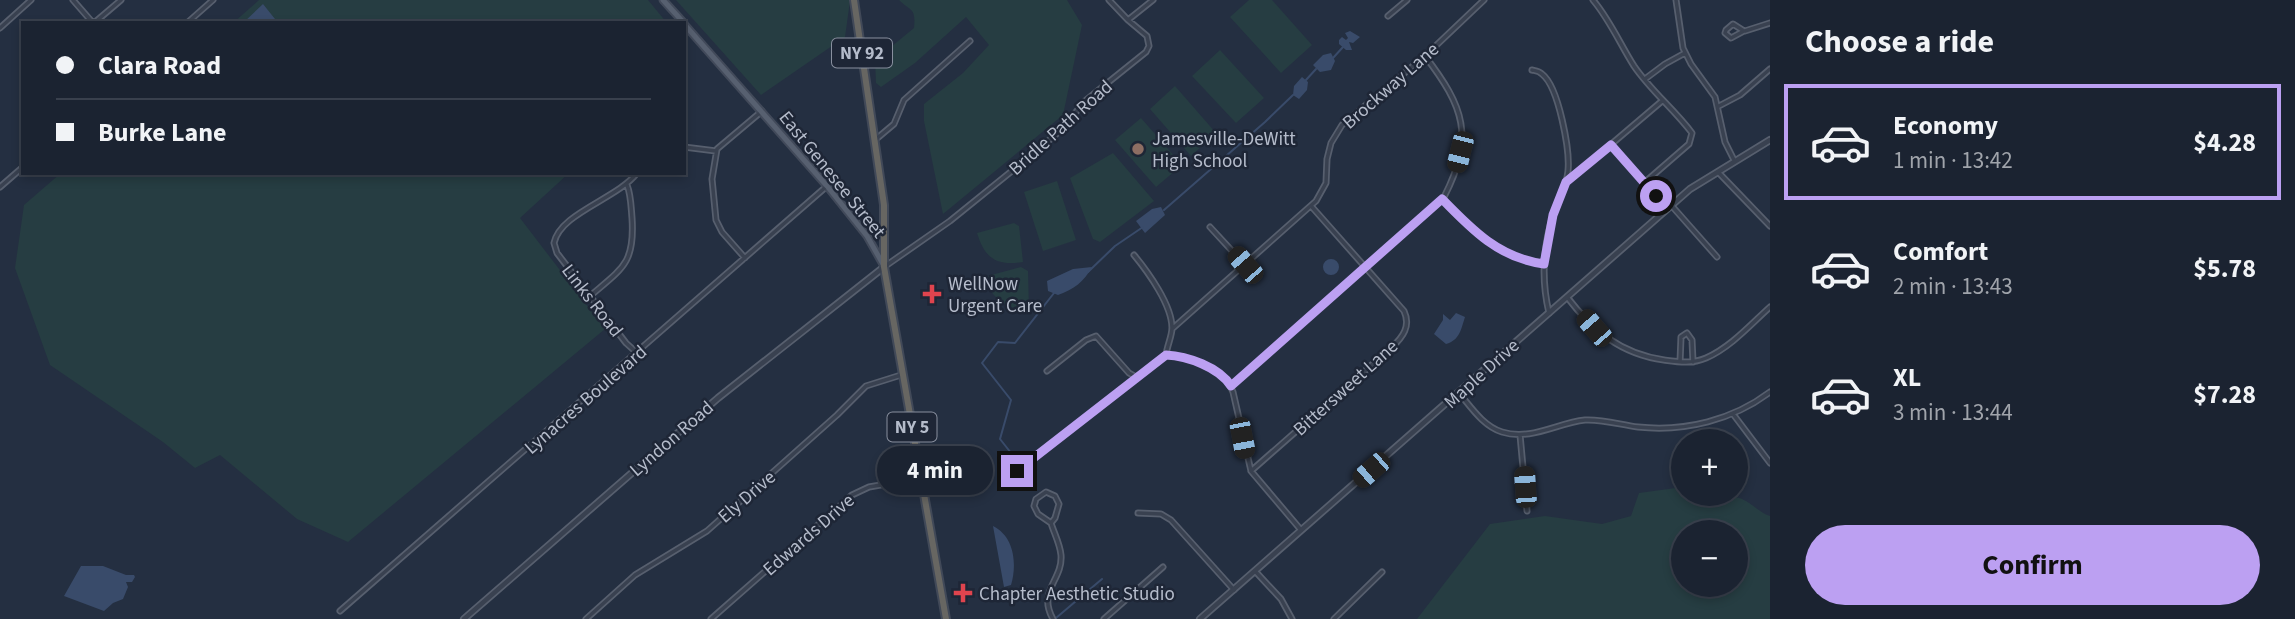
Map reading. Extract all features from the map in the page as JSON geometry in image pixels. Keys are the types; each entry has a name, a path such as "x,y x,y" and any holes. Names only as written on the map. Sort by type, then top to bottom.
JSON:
{"highway":[{"name":"NY 92","path":"854,0 884,205 884,267"},
{"name":"East Genesee Street","path":"884,267 946,619"}],"main road":[{"name":"East Genesee Street","path":"663,0 682,21"},
{"name":"East Genesee Street","path":"686,25 827,186 867,236 884,267"}],"street":[{"path":"0,28 31,0"},
{"path":"73,0 91,21"},
{"path":"95,21 121,0"},
{"path":"189,21 213,0"},
{"name":"Bridle Path Road","path":"884,267 950,221 1040,149 1085,102 1143,55 1149,46 1147,36 1109,0"},
{"path":"1128,20 1153,0"},
{"path":"1388,16 1407,0"},
{"name":"Brockway Lane","path":"1172,329 1311,206 1322,194 1326,183 1328,154 1336,133 1382,90 1425,56 1484,0"},
{"path":"1593,0 1645,79 1692,133 1692,140 1644,183"},
{"path":"1676,0 1685,53 1719,106 1726,142 1734,160"},
{"path":"1744,31 1733,24 1727,27 1726,33 1731,38 1770,23"},
{"path":"875,140 894,124 904,100 970,41"},
{"path":"1645,79 1685,53"},
{"path":"1231,386 1442,199 1457,167 1461,128 1458,108 1451,90 1425,56"},
{"path":"1719,106 1740,95 1770,69"},
{"path":"1532,70 1542,74 1548,81 1556,100 1569,164 1566,182 1553,215 1544,264 1549,313"},
{"path":"1566,182 1662,101"},
{"path":"745,258 722,232 716,220 712,178 716,152 762,111"},
{"name":"Maple Drive","path":"1200,619 1669,207 1717,171 1770,140"},
{"path":"1611,145 1644,183 1717,257"},
{"path":"686,147 716,152"},
{"path":"0,187 21,169"},
{"path":"1717,171 1770,226"},
{"path":"590,296 620,270 631,253 634,240 631,198 627,185 634,175"},
{"name":"Links Road","path":"627,185 569,222 559,231 554,243 557,253 637,353"},
{"name":"Lynacres Boulevard","path":"340,611 827,186"},
{"path":"1442,199 1468,226 1498,250 1523,261 1544,264"},
{"path":"1311,206 1366,268"},
{"path":"1210,227 1245,265"},
{"path":"1017,471 1166,355 1172,329 1160,290 1134,255"},
{"name":"Lyndon Road","path":"464,619 718,398 884,267"},
{"name":"Bittersweet Lane","path":"1251,471 1401,338 1407,321 1404,310 1366,268"},
{"path":"1567,297 1594,328 1619,346 1647,356 1680,362 1693,362 1714,354 1770,307"},
{"path":"1680,362 1681,337 1687,333 1692,340 1693,362"},
{"path":"1047,370 1086,340 1096,336 1129,373 1136,377"},
{"path":"1166,355 1201,364 1218,372 1231,386 1251,471 1301,530"},
{"name":"Ely Drive","path":"586,619 644,569 707,531 866,386 904,375"},
{"path":"1459,393 1494,429 1520,435 1589,420 1646,428 1707,423 1733,414 1770,392"},
{"path":"1733,414 1770,463"},
{"path":"1520,435 1527,511"},
{"name":"Edwards Drive","path":"711,619 852,495 869,487 921,478"},
{"path":"1051,523 1059,504 1055,496 1046,492 1035,499 1034,506 1038,513 1051,523 1061,555 1047,598 1053,619"},
{"path":"1138,513 1161,514 1171,520 1234,590"},
{"path":"1104,619 1163,567"},
{"path":"1255,570 1281,599 1292,619"},
{"path":"1334,619 1382,572"}],"green space":[{"path":"259,0 648,0 665,21 235,21"},
{"path":"676,0 850,1 845,37 761,95"},
{"path":"899,0 1067,0 1082,25 1063,115 943,214 924,121 924,104 963,73 989,45 966,17 915,63 881,87 876,83 875,60 914,28 913,13"},
{"path":"1249,0 1272,0 1312,45 1281,73 1230,17"},
{"path":"1220,50 1264,98 1236,123 1192,76"},
{"path":"1175,86 1216,133 1191,156 1150,109"},
{"path":"1141,118 1182,165 1156,187 1115,140"},
{"path":"1113,153 1154,201 1100,242 1093,239 1070,178"},
{"path":"59,175 567,175 520,218 605,329 348,542 297,519 220,455 195,468 163,442 50,365 15,268 24,205"},
{"path":"1057,181 1076,240 1043,251 1024,192"},
{"path":"1014,223 1019,226 1023,262 1006,263 993,259 984,249 977,233"},
{"path":"1021,267 1028,271 1029,309 1013,308 1001,302 984,277"},
{"path":"1671,489 1671,506 1748,506 1748,502 1770,516 1770,619 1417,619 1490,524 1545,516 1602,524 1631,516 1639,493"}],"water":[{"path":"263,4 275,19 274,21 245,21"},
{"path":"1350,31 1360,37 1353,43 1349,42 1352,50 1346,50 1339,44 1339,40 1342,37 1346,40 1348,38 1345,33"},
{"path":"1331,53 1335,61 1331,70 1320,72 1313,65 1323,55"},
{"path":"1302,77 1308,82 1307,90 1299,99 1293,95 1294,86"},
{"path":"1161,207 1165,215 1145,233 1136,221 1152,209"},
{"path":"1331,259 1339,267 1331,275 1323,267"},
{"path":"1092,267 1082,281 1069,290 1058,295 1048,291 1047,281 1073,269"},
{"path":"1456,313 1465,317 1457,337 1446,344 1434,334 1443,320 1443,314 1450,320"},
{"path":"993,526 1006,537 1014,560 1011,585 1004,587"},
{"path":"81,566 103,566 135,577 132,582 126,582 128,587 123,599 104,611 64,596"}],"waterway":[{"path":"1333,58 1343,47"},
{"path":"1306,80 1316,69"},
{"path":"1164,210 1293,95"},
{"path":"1088,272 1115,246 1143,227"},
{"path":"1015,458 1000,439 1011,400 982,363 998,342 1015,343 1054,293"},
{"path":"1056,618 1102,579"}],"place":[{"name":"Jamesville-DeWitt High School","path":"1138,149"},
{"name":"WellNow Urgent Care","path":"932,294"},
{"name":"Chapter Aesthetic Studio","path":"963,593"}],"route":[{"path":"1017,471 1166,355 1201,364 1218,372 1231,386 1442,199 1468,226 1498,250 1523,261 1544,264 1553,215 1566,182 1611,145 1656,196"}]}
